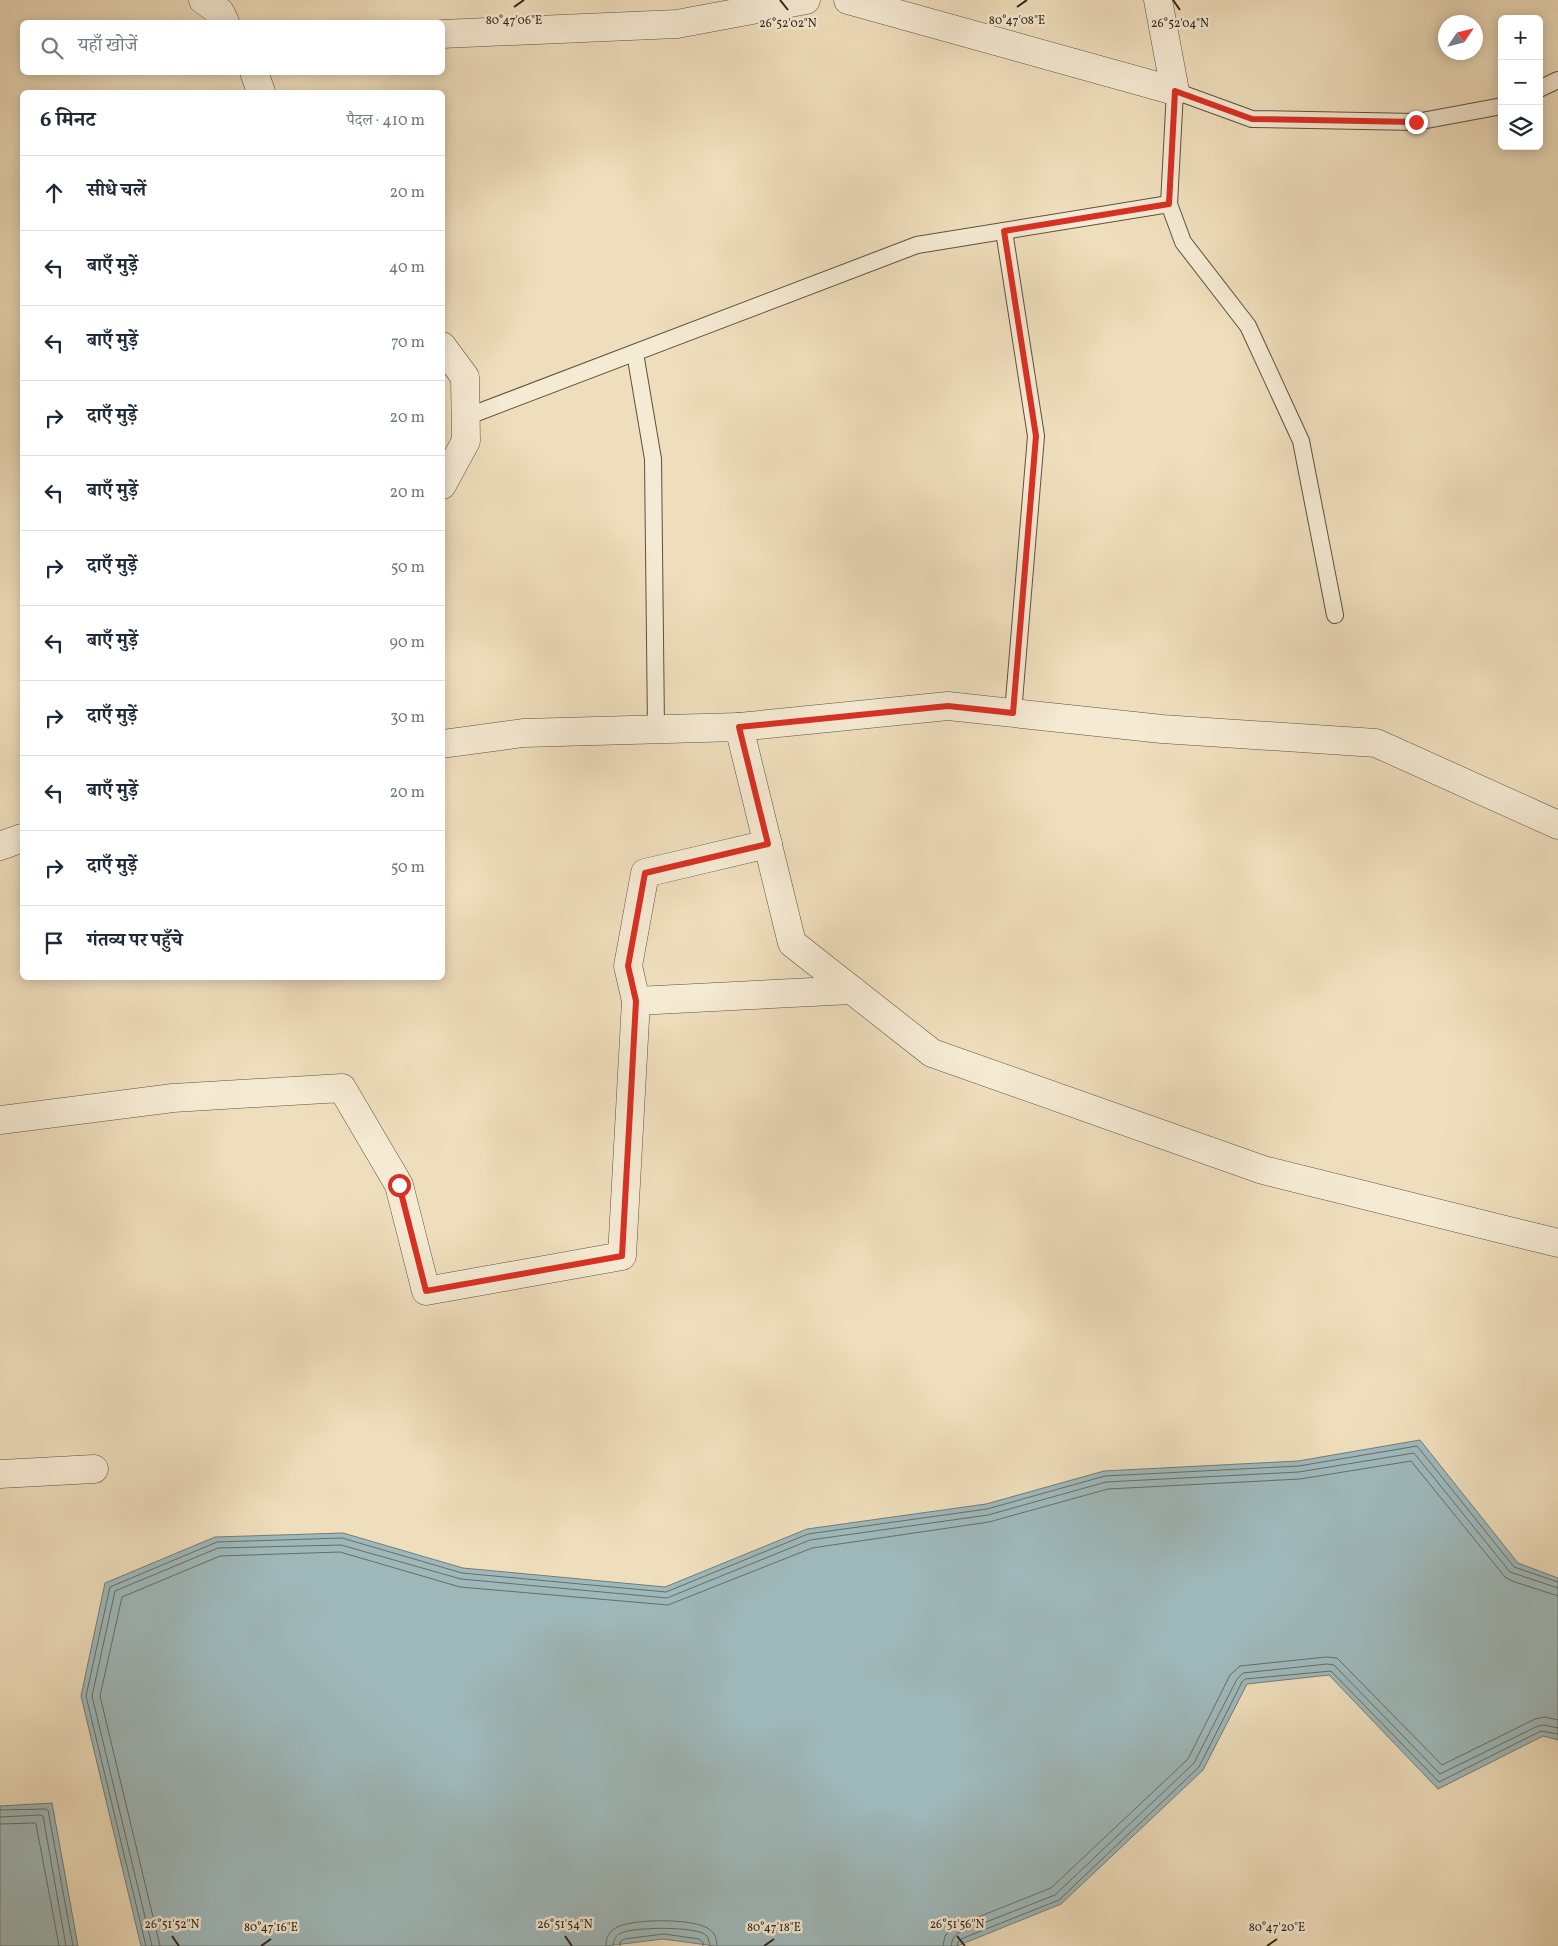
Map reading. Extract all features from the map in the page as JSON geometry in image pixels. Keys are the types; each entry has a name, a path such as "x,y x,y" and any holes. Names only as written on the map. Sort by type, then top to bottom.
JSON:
{"street":[{"path":"204,0 220,12 224,20"},
{"path":"445,34 677,24 806,0"},
{"path":"848,0 1175,91 1158,0"},
{"path":"445,350 465,377 466,417 466,441 445,480"},
{"path":"445,744 523,733 739,727 948,706 1162,729 1376,743 1558,825"},
{"path":"739,727 792,944 932,1053 1263,1170 1558,1244"},
{"path":"0,846 20,839"},
{"path":"0,1120 173,1098 342,1088 399,1185 426,1291 622,1256 636,1001 628,966 645,873 768,844"},
{"path":"636,1001 852,990"},
{"path":"0,1474 94,1469"}],"lane":[{"path":"1543,87 1558,80"},
{"path":"1336,615 1301,441 1248,326 1184,242 1169,204 1175,91 1252,119 1416,122 1498,107"},
{"path":"466,417 917,245 1169,204"},
{"path":"1004,231 1036,436 1013,713"},
{"path":"636,353 653,459 656,729"}],"water":[{"path":"1420,1440 1518,1563 1558,1578 1558,1740 1543,1736 1438,1789 1329,1675 1247,1684 1203,1770 1061,1904 957,1946 715,1946 663,1939 606,1946 141,1946 81,1696 105,1583 215,1537 343,1533 463,1568 665,1587 807,1529 986,1504 1104,1471 1298,1461"},
{"path":"52,1803 78,1946 0,1946 0,1806"}],"route":[{"path":"399,1185 426,1291 622,1256 636,1001 628,966 645,873 768,844 739,727 948,706 1013,713 1036,436 1004,231 1169,204 1175,91 1252,119 1416,122"}]}
